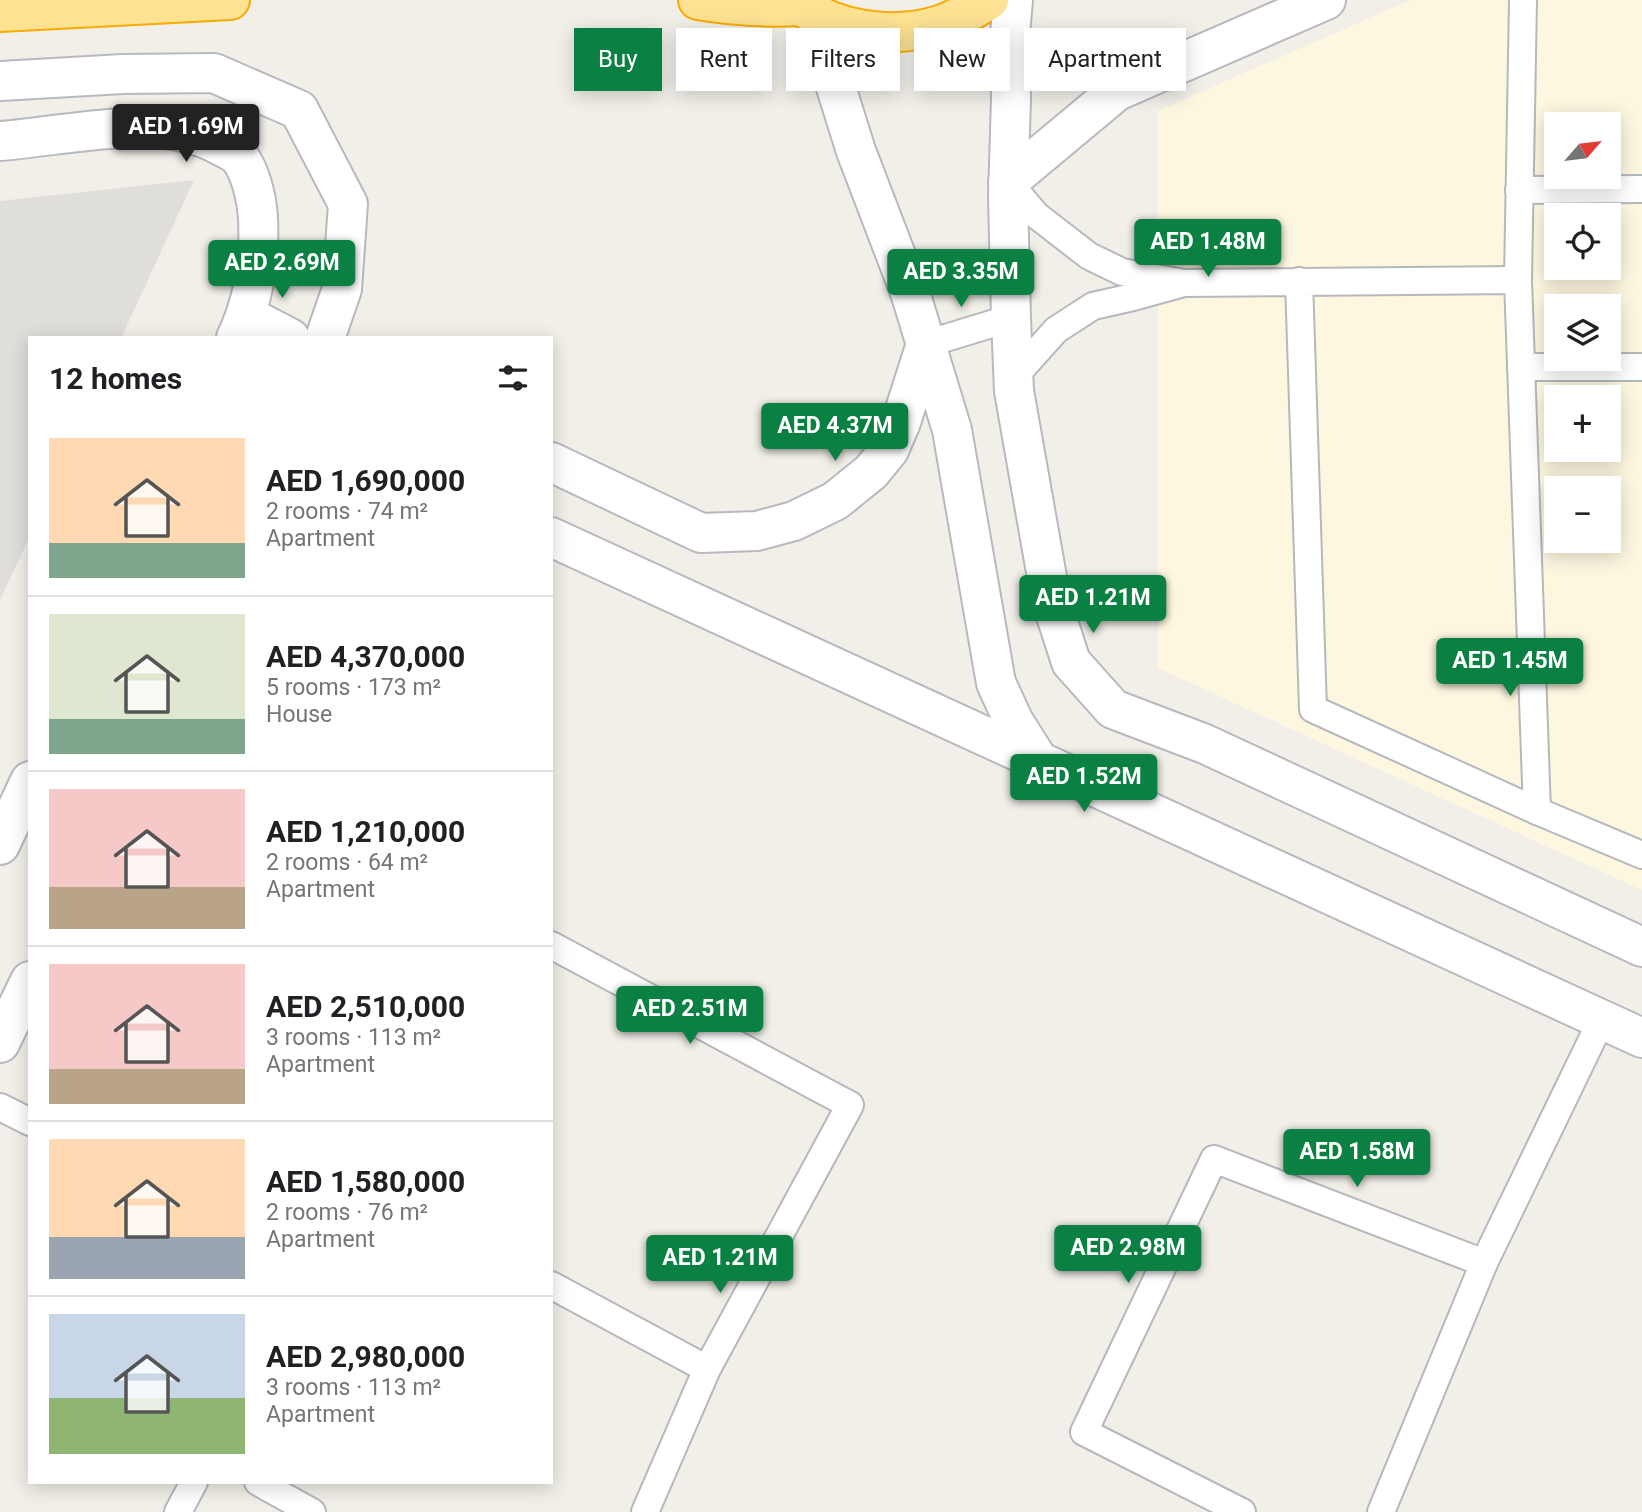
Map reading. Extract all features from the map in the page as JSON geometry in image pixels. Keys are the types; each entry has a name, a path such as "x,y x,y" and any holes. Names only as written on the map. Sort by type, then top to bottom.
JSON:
{"highway":[{"path":"0,12 230,0"},
{"path":"698,0 729,6 805,8 849,27 879,32 910,31 939,25 967,14 989,0"}],"street":[{"path":"1013,0 1008,182 1014,391 1051,600 1071,662 1113,709 1205,744 1642,947"},
{"path":"1008,182 1117,91 1326,0"},
{"path":"1522,0 1518,280 1537,811"},
{"path":"805,8 910,292 952,430 996,683 1014,722 1038,760"},
{"path":"0,81 123,74 214,73 299,110 348,204 342,289 326,336"},
{"path":"0,141 149,127 175,130 209,139 239,156 251,182 258,210 259,242 256,277 241,327 281,336"},
{"path":"1008,182 1036,215 1089,256 1122,272 1184,283 1518,280"},
{"path":"1519,190 1642,190"},
{"path":"1299,281 1313,709 1537,811 1642,855"},
{"path":"1013,377 1056,330 1093,306 1184,283"},
{"path":"926,344 1010,318"},
{"path":"553,463 701,533 757,531 794,521 835,501 871,472 889,450 901,422 926,344"},
{"path":"1521,367 1642,367"},
{"path":"553,538 1642,1038"},
{"path":"0,845 28,785"},
{"path":"553,946 850,1105 707,1369 645,1512"},
{"path":"0,1043 28,985"},
{"path":"1381,1512 1484,1263 1602,1019"},
{"path":"0,1108 28,1121"},
{"path":"1242,1512 1084,1432 1214,1159 1484,1263"},
{"path":"553,1286 707,1369"},
{"path":"178,1512 193,1484"},
{"path":"262,1484 312,1512"}],"shaded area":[{"path":"1410,0 1642,0 1642,890 1158,668 1158,111"},
{"path":"194,180 122,336 28,336 28,540 0,600 0,201"}]}
